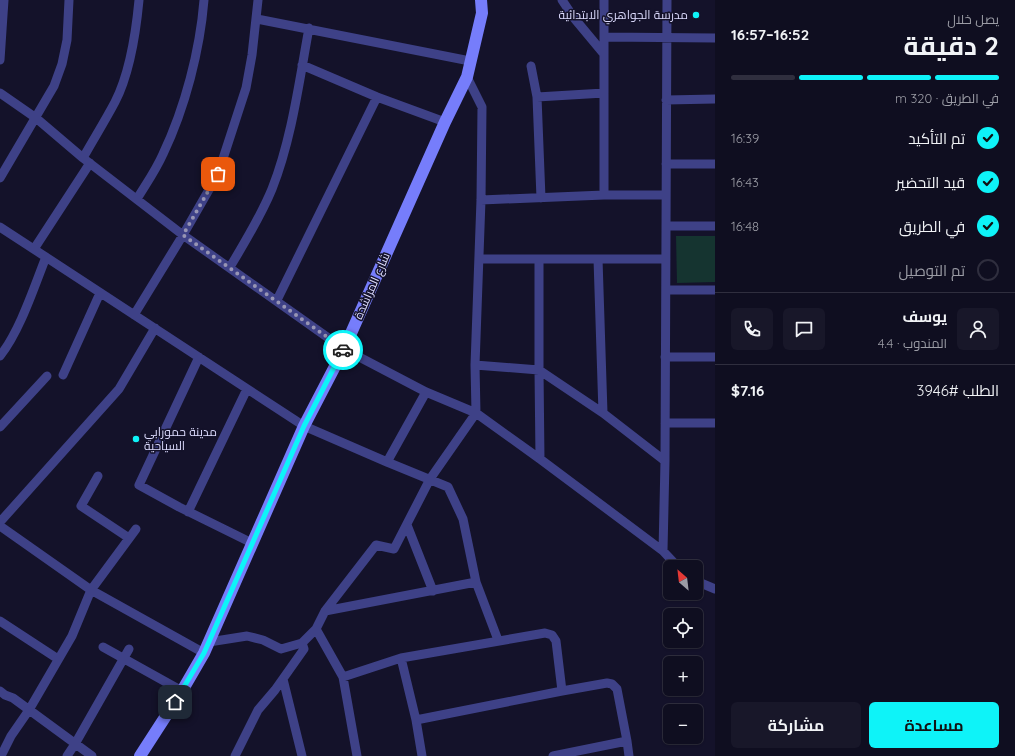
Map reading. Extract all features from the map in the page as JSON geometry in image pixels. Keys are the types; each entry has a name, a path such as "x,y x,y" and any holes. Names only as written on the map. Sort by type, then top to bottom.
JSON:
{"street":[{"path":"0,60 4,0"},
{"path":"0,178 54,86 62,64 67,40 69,0"},
{"path":"34,249 86,161 116,101 126,72 135,33 140,0"},
{"path":"137,200 163,155 178,118 189,84 202,27 204,0"},
{"path":"134,315 218,174 246,88 257,19 258,0"},
{"name":"شارع المراشدة","path":"140,756 182,691 207,648 252,542 304,426 344,349 445,122 467,77 470,61 478,37 482,13 481,0"},
{"path":"562,0 574,18 604,54"},
{"path":"604,0 604,195"},
{"path":"662,551 665,461 667,0"},
{"path":"257,19 309,28 470,61"},
{"path":"230,267 272,190 294,112 309,28"},
{"path":"604,38 715,38"},
{"path":"302,65 377,97 445,122"},
{"path":"531,66 537,97 541,198"},
{"path":"0,526 91,590 207,648 247,636 263,640 281,649 302,643 316,629 325,611 376,545 394,549 430,479 476,413 475,365 481,200 482,107 467,77"},
{"path":"0,93 36,118 86,161 183,235 277,300 344,349 426,392 476,413 540,459 662,551 671,560"},
{"path":"537,97 604,93"},
{"path":"277,300 377,97"},
{"path":"666,100 715,99"},
{"path":"666,164 715,164"},
{"path":"481,200 604,195 666,195"},
{"path":"666,226 715,226"},
{"path":"1,230 34,249 304,426 448,488 463,519 476,582 498,640"},
{"path":"0,356 6,349 16,329 46,257"},
{"path":"479,258 666,259"},
{"path":"539,259 540,459"},
{"path":"598,259 603,413"},
{"path":"666,290 715,290"},
{"path":"63,375 100,292"},
{"path":"0,522 119,389 155,328"},
{"path":"199,357 139,485 188,512 252,542"},
{"path":"665,357 715,357"},
{"path":"475,365 539,370 603,413 665,461"},
{"path":"0,427 47,376"},
{"path":"188,512 247,389"},
{"path":"387,462 426,392"},
{"path":"665,423 715,423"},
{"path":"98,476 81,506 129,538"},
{"path":"407,525 433,591"},
{"path":"1,756 11,736 29,710 72,636 91,590 136,529"},
{"path":"325,611 476,582"},
{"path":"703,584 715,589"},
{"path":"0,622 58,659"},
{"path":"316,629 343,677 357,756"},
{"path":"343,677 401,658 545,633 552,635 556,641 562,691"},
{"path":"235,756 258,710 276,690 304,649 302,643"},
{"path":"103,647 182,691"},
{"path":"67,756 129,649"},
{"path":"401,658 416,720 422,756"},
{"path":"283,679 302,756"},
{"path":"416,720 562,691 612,684 615,686 618,693 629,756"},
{"path":"0,691 13,698 92,756"},
{"path":"553,756 627,741"}],"green space":[{"path":"676,236 715,236 715,282 677,283"}],"way so far":[{"path":"218,174 183,235 277,300 344,349 343,350"}],"place":[{"name":"مدرسة الجواهري الابتدائية","path":"696,15"},
{"name":"مدينة حمورابي السياحية","path":"136,439"}],"route":[{"path":"175,702 204,653 304,426 343,350"}]}
